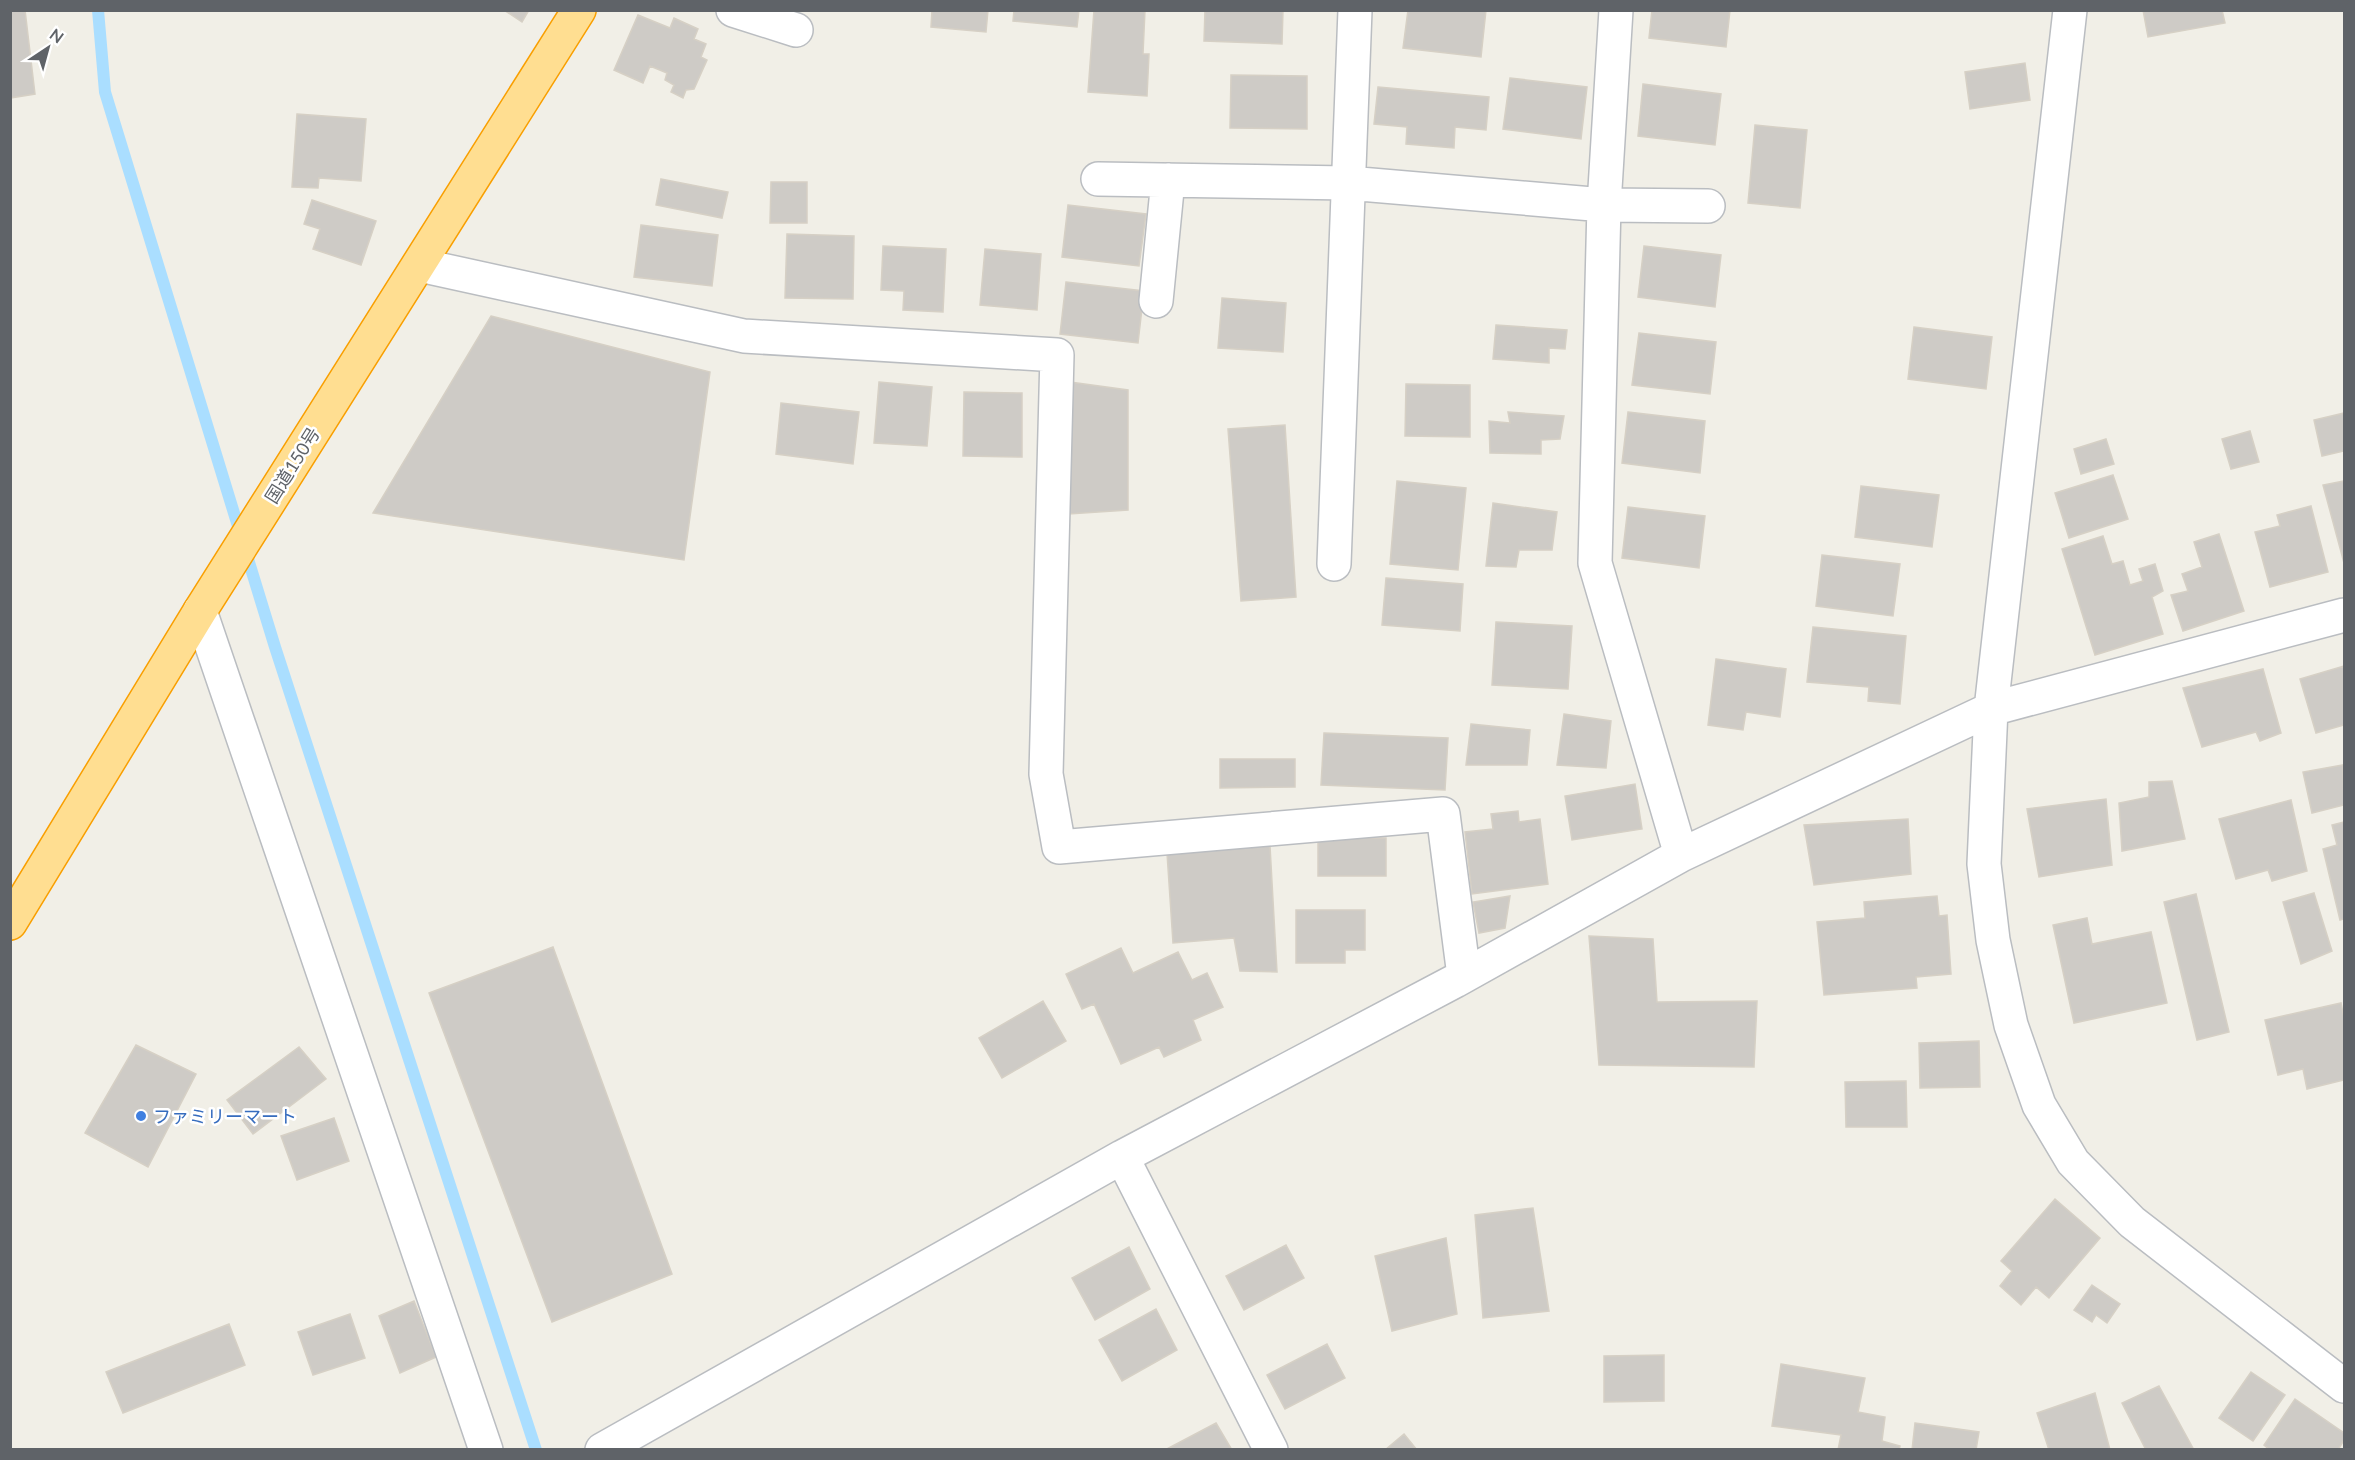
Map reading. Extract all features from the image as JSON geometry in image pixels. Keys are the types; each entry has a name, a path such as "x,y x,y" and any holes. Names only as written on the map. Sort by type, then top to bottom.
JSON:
{"highway":[{"name":"国道150号","path":"10,923 200,611 579,10"}],"street":[{"path":"733,10 796,30"},
{"path":"1334,564 1355,10"},
{"path":"1616,10 1604,205 1595,563 1681,855"},
{"path":"2070,10 1991,709 1984,864 1993,940 2011,1025 2039,1105 2073,1162 2132,1222 2344,1386"},
{"path":"1098,179 1348,183 1604,205 1708,206"},
{"path":"1156,301 1168,180"},
{"path":"419,265 744,336 1057,355 1046,774 1059,847 1443,814 1464,976"},
{"path":"200,611 486,1449"},
{"path":"602,1449 1122,1157 1464,976 1681,855 1991,709 2344,615"},
{"path":"1122,1157 1270,1449"}],"building":[{"path":"10,10 25,10 35,94 10,98"},
{"path":"504,10 529,10 522,22"},
{"path":"932,10 988,10 986,32 931,27"},
{"path":"1014,10 1079,10 1077,27 1013,21"},
{"path":"1094,10 1145,10 1143,54 1149,54 1147,96 1088,92"},
{"path":"1205,10 1283,10 1282,44 1204,41"},
{"path":"1408,10 1486,10 1481,57 1403,48"},
{"path":"1652,10 1730,10 1726,47 1649,38"},
{"path":"2143,10 2222,10 2225,23 2148,37"},
{"path":"638,15 670,28 674,18 698,29 694,39 706,44 701,57 707,60 694,89 686,90 683,98 671,92 674,85 665,80 667,73 650,66 643,83 614,70"},
{"path":"2025,63 2030,100 1970,109 1965,72"},
{"path":"1231,75 1307,76 1307,129 1230,128"},
{"path":"1510,78 1587,87 1581,139 1503,129"},
{"path":"1643,84 1721,94 1715,145 1638,136"},
{"path":"1378,87 1489,97 1486,130 1455,127 1454,148 1406,144 1407,127 1374,124"},
{"path":"297,114 366,119 361,181 319,178 318,188 292,187"},
{"path":"1755,125 1807,130 1800,208 1748,203"},
{"path":"661,179 728,192 722,218 656,205"},
{"path":"771,182 807,182 807,223 770,223"},
{"path":"312,200 376,221 361,265 313,249 320,229 304,224"},
{"path":"1068,205 1146,214 1139,266 1062,257"},
{"path":"641,225 718,235 712,286 634,277"},
{"path":"787,234 854,236 853,299 785,298"},
{"path":"883,246 946,249 943,312 903,310 904,291 881,290"},
{"path":"1644,246 1721,255 1715,307 1638,297"},
{"path":"985,249 1041,254 1037,310 980,305"},
{"path":"1066,282 1144,291 1138,343 1060,334"},
{"path":"1222,298 1286,303 1283,352 1218,348"},
{"path":"491,316 710,372 684,560 373,513"},
{"path":"1496,325 1567,330 1565,349 1549,348 1549,363 1493,359"},
{"path":"1914,327 1992,337 1986,389 1908,379"},
{"path":"1639,333 1716,342 1710,394 1632,385"},
{"path":"879,382 932,387 927,446 874,443"},
{"path":"1070,382 1128,390 1128,510 1069,514"},
{"path":"1406,384 1470,385 1470,437 1405,436"},
{"path":"964,392 1022,393 1022,457 963,456"},
{"path":"781,403 859,412 853,464 776,454"},
{"path":"1508,412 1564,416 1560,439 1541,440 1541,454 1490,453 1489,421 1510,423"},
{"path":"1628,412 1705,421 1700,473 1622,463"},
{"path":"2344,413 2344,451 2322,456 2314,420"},
{"path":"1285,425 1296,597 1241,601 1228,429"},
{"path":"2250,431 2259,462 2231,469 2222,439"},
{"path":"2106,439 2114,464 2081,474 2074,449"},
{"path":"2113,475 2128,519 2069,538 2055,493"},
{"path":"1397,481 1466,488 1458,570 1390,564"},
{"path":"2344,481 2344,563 2323,485"},
{"path":"1861,486 1939,495 1932,547 1855,537"},
{"path":"1493,503 1557,512 1552,550 1519,550 1516,567 1486,566"},
{"path":"2311,506 2328,572 2270,587 2255,532 2280,526 2277,515"},
{"path":"1628,507 1705,516 1699,568 1622,558"},
{"path":"2219,534 2244,611 2183,631 2171,595 2188,591 2182,574 2202,567 2194,542"},
{"path":"2103,536 2112,564 2123,561 2130,585 2143,581 2139,569 2155,564 2163,591 2152,597 2163,634 2095,655 2062,549"},
{"path":"1822,555 1900,564 1893,616 1816,606"},
{"path":"1386,578 1463,584 1460,631 1382,625"},
{"path":"1496,622 1572,626 1568,689 1492,685"},
{"path":"1813,627 1906,636 1900,704 1868,701 1869,687 1807,682"},
{"path":"1716,659 1786,669 1780,717 1746,712 1743,730 1708,725"},
{"path":"2344,666 2344,725 2316,733 2300,679"},
{"path":"2263,669 2281,733 2260,741 2256,732 2202,747 2183,688"},
{"path":"1564,714 1611,721 1606,768 1557,765"},
{"path":"1471,724 1530,730 1527,765 1466,765"},
{"path":"1324,733 1448,738 1445,790 1321,785"},
{"path":"1220,759 1295,759 1295,787 1220,788"},
{"path":"2343,765 2344,805 2312,813 2303,772"},
{"path":"2172,781 2185,839 2122,851 2119,803 2149,797 2149,782"},
{"path":"1635,784 1642,829 1572,840 1565,796"},
{"path":"2106,799 2112,865 2039,877 2027,809"},
{"path":"2291,800 2307,871 2272,881 2268,870 2236,879 2219,819"},
{"path":"1518,811 1519,822 1540,819 1548,884 1472,894 1465,832 1493,829 1491,814"},
{"path":"1908,819 1911,874 1814,885 1804,825"},
{"path":"2344,822 2344,919 2340,920 2323,849 2337,845 2332,825"},
{"path":"1318,838 1386,838 1386,876 1318,876"},
{"path":"1270,846 1277,972 1240,971 1234,938 1173,943 1167,853"},
{"path":"2314,893 2332,951 2301,964 2283,902"},
{"path":"2196,894 2229,1032 2197,1040 2164,902"},
{"path":"1510,896 1505,928 1479,933 1473,902"},
{"path":"1937,896 1939,916 1947,915 1951,974 1916,977 1917,988 1824,995 1817,922 1865,918 1864,902"},
{"path":"1296,910 1365,910 1365,950 1345,950 1345,963 1296,963"},
{"path":"2087,918 2092,944 2151,932 2167,1003 2074,1023 2053,925"},
{"path":"1589,936 1653,939 1657,1002 1757,1001 1754,1067 1599,1065"},
{"path":"553,947 672,1274 552,1322 429,993"},
{"path":"1121,948 1133,973 1178,952 1192,980 1207,973 1223,1007 1193,1020 1201,1040 1164,1057 1159,1047 1121,1064 1094,1004 1082,1009 1066,974"},
{"path":"1043,1001 1066,1041 1002,1078 979,1038"},
{"path":"2341,1003 2344,1018 2344,1080 2307,1089 2303,1069 2278,1075 2265,1020"},
{"path":"1979,1041 1980,1087 1920,1088 1919,1043"},
{"path":"136,1045 196,1074 148,1167 85,1133"},
{"path":"299,1047 326,1079 253,1134 227,1100"},
{"path":"1906,1081 1907,1127 1846,1127 1845,1082"},
{"path":"334,1118 349,1161 297,1180 281,1136"},
{"path":"2055,1199 2100,1238 2049,1298 2036,1287 2021,1305 2000,1286 2012,1271 2001,1261"},
{"path":"1533,1208 1549,1311 1483,1318 1475,1215"},
{"path":"1446,1238 1457,1314 1392,1331 1375,1256"},
{"path":"1286,1245 1304,1278 1244,1310 1226,1276"},
{"path":"1129,1247 1150,1289 1095,1320 1072,1278"},
{"path":"2092,1285 2120,1304 2107,1323 2096,1315 2092,1322 2074,1310"},
{"path":"414,1301 436,1357 400,1373 379,1316"},
{"path":"1156,1309 1177,1350 1122,1381 1099,1340"},
{"path":"350,1314 365,1358 313,1375 298,1332"},
{"path":"229,1324 245,1365 123,1413 106,1372"},
{"path":"1327,1344 1345,1378 1285,1409 1267,1375"},
{"path":"1664,1355 1664,1401 1604,1402 1604,1356"},
{"path":"1781,1364 1865,1378 1858,1412 1885,1417 1882,1441 1900,1446 1899,1450 1838,1450 1841,1435 1772,1426"},
{"path":"2251,1372 2285,1395 2253,1441 2219,1418"},
{"path":"2159,1386 2194,1450 2146,1450 2122,1403"},
{"path":"2095,1393 2110,1450 2049,1450 2037,1413"},
{"path":"2295,1399 2344,1433 2344,1440 2338,1450 2270,1450 2264,1445"},
{"path":"1216,1423 1232,1450 1165,1450"},
{"path":"1915,1423 1979,1432 1976,1450 1912,1450"},
{"path":"1404,1434 1417,1450 1385,1450"}],"waterway":[{"path":"98,10 105,92 275,647 536,1450"}],"place":[{"name":"ファミリーマート","path":"141,1116"}]}
